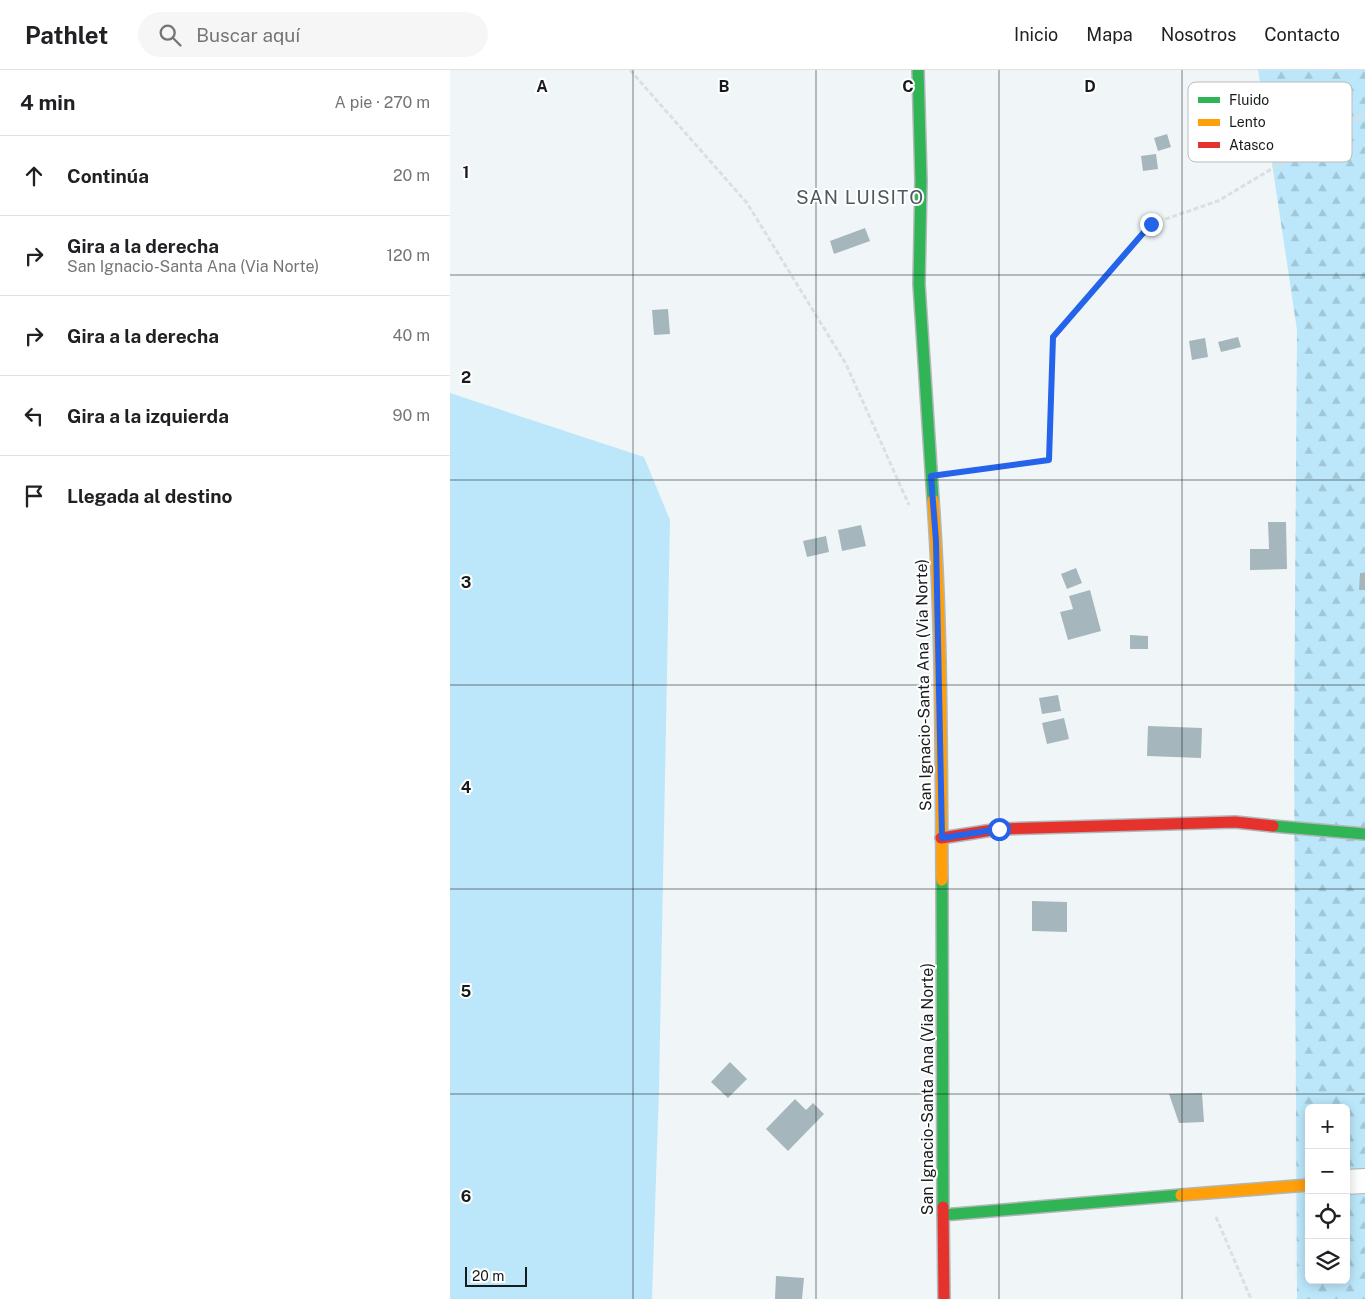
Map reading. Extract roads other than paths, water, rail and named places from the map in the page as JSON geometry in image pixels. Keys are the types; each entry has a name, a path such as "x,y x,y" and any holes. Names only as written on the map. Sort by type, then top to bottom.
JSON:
{"main road":[{"name":"San Ignacio-Santa Ana (Via Norte)","path":"918,70 921,181 919,284 936,541 942,838 944,1299"},
{"path":"942,838 999,829 1235,822 1365,834"},
{"path":"943,1215 1305,1185"}],"street":[{"path":"1350,1182 1365,1181"}],"district":[{"name":"SAN LUISITO","path":"860,197"}]}
